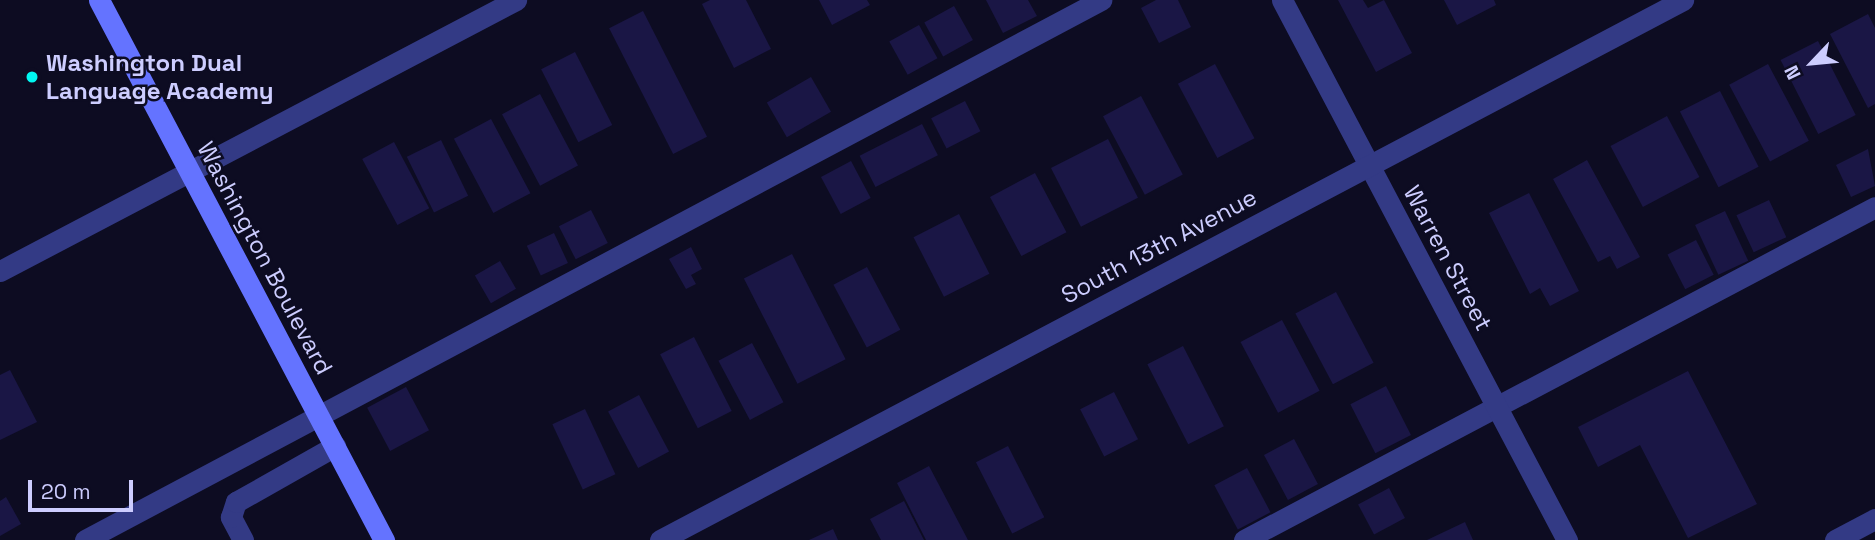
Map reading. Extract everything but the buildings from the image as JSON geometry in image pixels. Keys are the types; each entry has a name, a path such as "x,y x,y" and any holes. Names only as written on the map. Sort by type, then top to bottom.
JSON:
{"street":[{"name":"Washington Boulevard","path":"99,0 384,540"},
{"path":"0,271 516,0"},
{"path":"85,540 1101,0"},
{"name":"Warren Street","path":"1282,0 1567,540"},
{"name":"South 13th Avenue","path":"660,540 1683,0"},
{"path":"1244,540 1875,207"},
{"path":"243,540 231,517 236,502 335,446"},
{"path":"1835,540 1875,519"}],"place":[{"name":"Washington Dual Language Academy","path":"32,77"}]}
